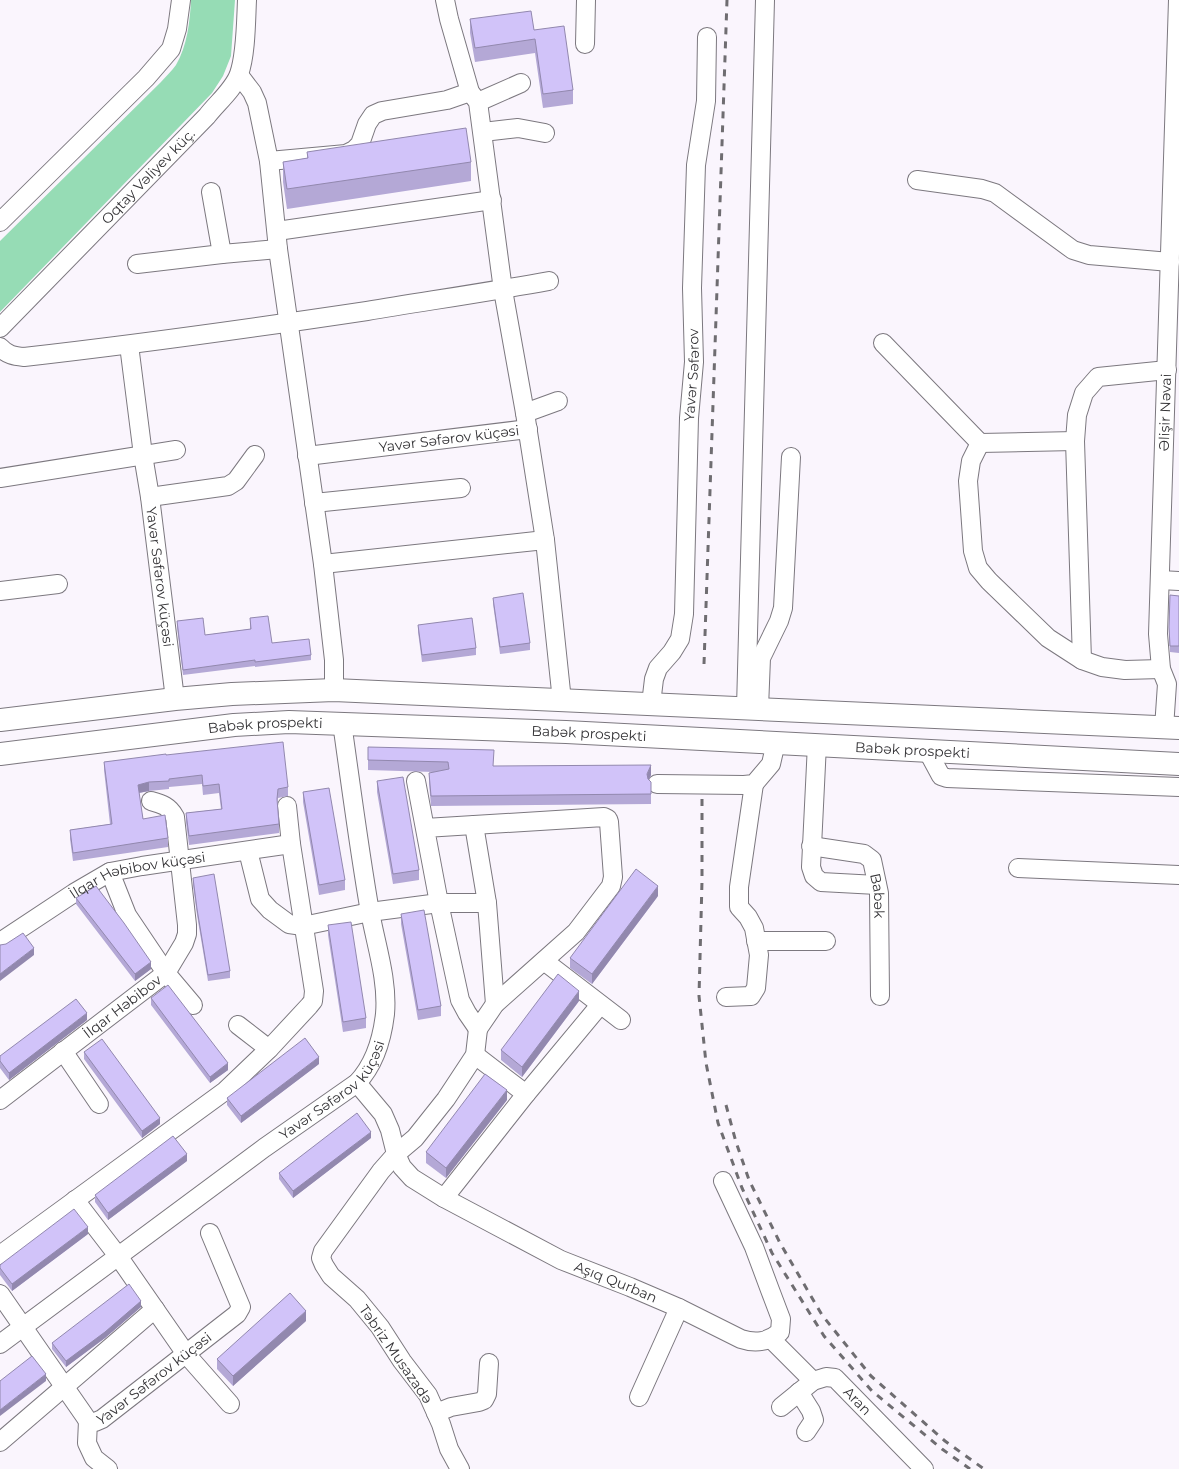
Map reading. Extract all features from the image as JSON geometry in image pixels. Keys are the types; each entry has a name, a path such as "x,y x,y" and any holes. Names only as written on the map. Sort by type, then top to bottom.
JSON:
{"main road":[{"path":"0,720 175,699 232,694 334,690 1172,728"},
{"name":"Babək prospekti","path":"0,754 234,725 289,722 776,742 1179,764"}],"street":[{"path":"0,222 146,78 171,49 177,28 181,0"},
{"name":"Oqtay Vəliyev küç.","path":"0,328 207,116 230,88 239,75 242,60 247,0"},
{"path":"445,0 449,19 474,97 483,132 503,290 527,421 558,400"},
{"path":"585,44 586,0"},
{"path":"752,708 765,0"},
{"name":"Əlişir Nəvai","path":"1172,728 1169,679 1158,634 1170,262 1175,199 1178,2"},
{"name":"Yavər Səfərov","path":"651,704 654,680 658,668 672,652 680,639 684,614 689,418 694,362 692,288 696,165 706,101 707,37"},
{"path":"239,75 252,92 257,103 269,161 278,249 323,564 334,660 334,690"},
{"path":"269,161 346,154 354,150 360,144 367,124 373,115 382,111 474,97 521,83"},
{"path":"483,132 518,128 545,133"},
{"path":"917,180 982,189 996,193 1073,250 1089,255 1170,262"},
{"path":"211,192 222,254"},
{"path":"277,231 492,200"},
{"path":"137,264 278,249"},
{"path":"0,347 4,352 12,356 24,358 129,345 289,322 503,290 549,281"},
{"path":"883,343 980,444 1075,441"},
{"name":"Yavər Səfərov küçəsi","path":"129,345 150,497 175,699"},
{"path":"1082,660 1075,441 1077,415 1084,393 1098,377 1167,370"},
{"name":"Yavər Səfərov küçəsi","path":"307,456 527,421 545,540 562,701"},
{"path":"980,444 971,461 968,481 973,551 978,568 1017,610 1048,638 1082,660 1102,667 1169,679"},
{"path":"0,478 176,450"},
{"path":"150,497 228,486 236,481 256,454"},
{"path":"752,708 761,658 779,621 783,608 790,457"},
{"path":"314,503 461,488"},
{"path":"323,564 545,540"},
{"path":"1160,580 1179,581"},
{"path":"0,592 58,584"},
{"name":"Yavər Səfərov küçəsi","path":"0,1344 264,1148 356,1083 366,1073 374,1059 381,1037 385,1013 383,982 370,912 342,723"},
{"path":"726,997 752,996 756,988 759,955 754,928 748,917 739,907 738,887 754,784 771,764 776,742"},
{"path":"817,744 810,867 814,876 821,882 877,885"},
{"path":"927,750 941,776 947,778 1179,787"},
{"path":"416,781 439,903 460,1000 478,1028"},
{"path":"657,784 754,784"},
{"path":"150,801 165,805 171,809 174,817 180,860 187,934 184,943 166,973 193,1005"},
{"path":"0,1255 225,1091 269,1049 310,1006 313,1000 314,991 291,844 287,806"},
{"path":"426,828 604,817 610,822 613,877 611,886 576,932 495,1004 478,1028 475,1055 526,1094"},
{"path":"474,825 486,903 495,1004"},
{"name":"İlqar Həbibov küçəsi","path":"0,942 74,893 110,872 291,844"},
{"name":"Babək","path":"811,846 864,854 872,860 878,893 880,996"},
{"path":"248,851 260,900 270,910 289,924 303,926 370,912 439,903 486,903"},
{"path":"1018,868 1179,875"},
{"name":"İlqar Həbibov","path":"2,1093 63,1051 166,973 127,915 110,872"},
{"path":"756,941 826,941"},
{"path":"544,961 621,1020"},
{"path":"444,1198 526,1094 600,1005"},
{"path":"238,1025 269,1049"},
{"path":"63,1051 99,1104"},
{"name":"Təbriz Musazadə","path":"460,1469 449,1449 428,1395 402,1361 380,1327 358,1299 331,1276 324,1265 322,1258 323,1251 381,1171 396,1154 415,1138 446,1099 475,1055"},
{"name":"Aşıq Qurban","path":"356,1083 383,1114 390,1130 396,1154 402,1167 412,1178 444,1198 561,1260 679,1308 741,1339 751,1342 771,1339"},
{"path":"723,1181 754,1247 780,1319 780,1332 771,1339 806,1387 814,1420 806,1432"},
{"path":"75,1200 118,1256 186,1354 230,1404"},
{"name":"Yavər Səfərov küçəsi","path":"0,1294 88,1421 95,1422 102,1419 186,1354 237,1314 241,1308 210,1233"},
{"path":"639,1397 679,1308"},
{"path":"0,1442 65,1388 155,1309"},
{"path":"436,1413 451,1407 484,1400 487,1394 489,1363"},
{"name":"Aran","path":"806,1387 826,1377 835,1378 924,1469"},
{"path":"781,1407 806,1387"},
{"path":"88,1421 87,1443 95,1465"}],"green space":[{"path":"191,0 235,0 231,56 223,76 212,93 0,312 0,241 161,82 176,65 183,50 189,25"}],"building":[{"path":"531,11 534,30 564,26 573,90 543,94 535,39 475,48 470,19"},
{"path":"466,128 471,162 287,189 283,162 308,158 307,152"},
{"path":"523,593 530,643 500,647 493,598"},
{"path":"1170,595 1179,596 1179,646 1170,646"},
{"path":"268,616 272,643 309,639 311,655 255,662 255,660 183,670 177,621 203,618 205,635 251,629 250,618"},
{"path":"472,618 476,648 422,655 418,625"},
{"path":"283,742 288,787 278,789 277,799 279,824 189,836 186,813 222,809 219,784 203,786 202,775 169,779 169,781 149,782 138,785 143,819 165,815 168,838 73,853 70,830 112,824 104,762"},
{"path":"368,747 494,750 493,766 651,765 647,774 648,779 651,782 651,794 431,796 429,773 449,769 448,762 368,760"},
{"path":"403,777 419,870 393,874 377,781"},
{"path":"329,788 345,880 319,885 303,792"},
{"path":"636,869 658,886 592,974 570,958"},
{"path":"214,874 230,971 208,975 193,878"},
{"path":"96,886 151,962 135,974 76,898"},
{"path":"424,910 441,1006 418,1010 401,914"},
{"path":"351,922 366,1018 343,1022 328,925"},
{"path":"23,933 34,948 0,974 0,945 6,944"},
{"path":"558,974 579,991 522,1067 501,1050"},
{"path":"168,985 228,1063 210,1077 151,998"},
{"path":"76,999 87,1013 9,1073 0,1061 0,1056"},
{"path":"305,1038 319,1057 241,1116 227,1098"},
{"path":"102,1039 160,1118 142,1131 84,1052"},
{"path":"485,1074 507,1090 446,1168 426,1152"},
{"path":"357,1113 371,1132 293,1191 279,1173"},
{"path":"173,1136 187,1154 108,1213 95,1195"},
{"path":"74,1209 88,1227 12,1284 0,1268 0,1265"},
{"path":"129,1284 141,1301 105,1332 66,1361 52,1343"},
{"path":"290,1293 306,1311 233,1376 217,1359"},
{"path":"32,1356 46,1374 0,1410 0,1381"}],"railway":[{"path":"704,664 727,0"},
{"path":"702,799 702,881 699,996 706,1063 718,1123 742,1188 772,1253 824,1336 872,1391 942,1449 970,1469"},
{"path":"726,1105 736,1142 749,1180 780,1243 822,1315 871,1376 945,1441 984,1469"}]}
